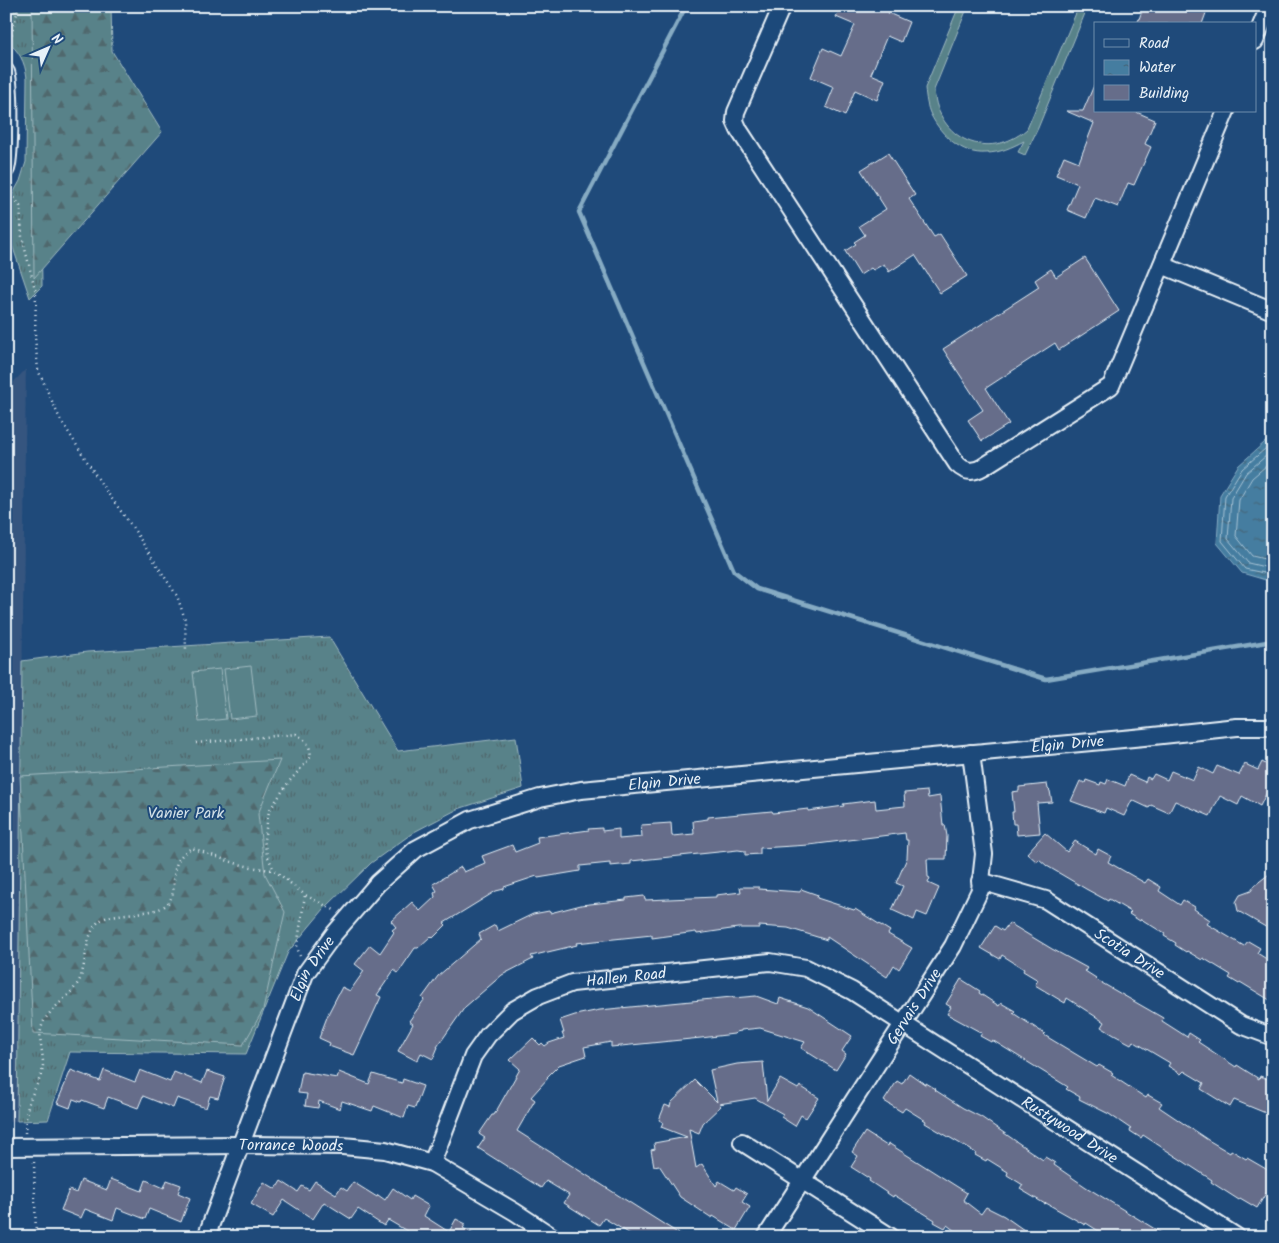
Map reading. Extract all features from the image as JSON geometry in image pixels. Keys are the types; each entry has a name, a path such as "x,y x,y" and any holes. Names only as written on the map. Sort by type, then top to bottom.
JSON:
{"street":[{"path":"782,6 736,112 735,121 739,130 956,464 962,470 970,472 977,471 1111,386 1226,112"},
{"path":"1256,39 1270,6"},
{"path":"6,72 9,79 9,103 6,170"},
{"path":"1162,265 1273,311"},
{"name":"Elgin Drive","path":"206,1237 305,974 378,882 416,849 470,820 540,798 581,790 1237,727 1273,727"},
{"name":"Gervais Drive","path":"766,1237 952,946 980,890 984,854 971,752"},
{"name":"Scotia Drive","path":"980,881 1046,900 1241,1025 1273,1037"},
{"name":"Hallen Road","path":"432,1163 473,1056 488,1035 512,1012 538,996 572,983 770,962 806,968 852,991 904,1023"},
{"name":"Rustywood Drive","path":"904,1023 1238,1237"},
{"path":"742,1142 891,1237"},
{"name":"Torrance Woods","path":"6,1147 241,1145 343,1146 385,1150 432,1163 515,1212 553,1237"}],"path":[{"path":"6,54 20,6"},
{"path":"6,185 20,206 22,237 36,293 35,336 38,370 65,426 99,481 131,525 177,596 186,618 186,650"},
{"path":"196,743 296,734 306,740 310,748 311,757 288,783 269,811 264,840 267,855 274,870 305,896 348,918"},
{"path":"36,1237 26,1113 31,1096 41,1077 43,1064 39,1037 43,1021 74,989 80,979 93,926 102,919 158,909 167,904 172,893 176,865 183,852 192,848 230,863 257,869 274,870"},
{"path":"305,896 297,947 305,974"}],"shaded area":[{"path":"26,369 17,1121 6,1122 6,390"}],"green space":[{"path":"6,6 38,6 42,286 30,298 6,227 6,206 20,181 26,162 27,78 21,57 6,41"},
{"path":"32,6 111,6 112,51 162,132 34,278"},
{"path":"959,6 968,6 934,90 938,107 945,122 955,133 967,141 981,144 997,144 1012,139 1027,129 1079,6 1088,6 1025,155 1018,152 1024,141 996,152 977,153 969,151 946,136 931,115 925,88"},
{"name":"Vanier Park","path":"329,637 398,751 516,737 523,788 458,809 414,832 371,863 324,909 288,952 246,1054 70,1052 48,1120 17,1121 22,661 87,652"},
{"path":"251,666 257,716 230,719 224,669"},
{"path":"220,669 226,719 199,722 193,672"},
{"path":"280,760 258,814 265,874 285,912 263,1010 243,1045 33,1033 20,776"}],"water":[{"path":"1273,435 1273,580 1269,581 1242,573 1217,543 1220,495 1238,466"}],"building":[{"path":"841,6 891,6 888,13 909,22 901,42 887,36 871,74 885,80 877,100 855,90 845,116 826,107 834,87 811,77 823,48 841,56 855,25 836,17"},
{"path":"1144,6 1204,6 1202,11 1206,13 1203,22 1138,22"},
{"path":"1094,85 1094,112 1136,112 1155,120 1145,144 1151,147 1134,185 1128,183 1118,207 1095,198 1086,218 1067,210 1078,184 1056,175 1064,156 1079,162 1094,123 1066,111 1083,111"},
{"path":"888,153 915,195 909,199 934,237 940,234 967,276 940,293 915,255 889,272 884,264 873,270 871,268 860,275 845,251 865,235 859,226 886,209 861,170"},
{"path":"1085,258 1119,311 1059,350 1055,343 986,388 1009,424 982,441 968,420 983,410 943,349 1039,287 1035,280 1051,269 1056,277"},
{"path":"1262,762 1273,768 1273,792 1268,790 1260,806 1242,796 1238,805 1220,796 1210,816 1175,801 1169,813 1151,805 1149,808 1132,800 1124,816 1106,808 1104,813 1071,801 1080,781 1085,783 1086,780 1100,785 1101,782 1106,784 1108,779 1125,786 1129,775 1145,782 1147,777 1151,779 1154,774 1167,780 1171,771 1193,780 1199,767 1213,774 1217,766 1239,775 1245,764 1258,770"},
{"path":"1047,784 1052,802 1037,803 1040,833 1017,835 1016,824 1013,824 1012,792 1019,791 1019,787"},
{"path":"927,791 928,798 940,796 943,825 945,825 947,836 946,859 927,859 928,877 930,878 928,883 939,888 927,916 917,912 914,920 892,910 903,886 896,883 907,858 908,840 906,840 905,833 809,845 760,848 760,854 745,855 745,851 738,850 631,861 631,864 610,866 610,863 580,866 580,871 538,878 537,876 504,887 504,889 496,891 444,923 446,925 433,938 431,936 418,948 415,948 398,973 394,970 377,995 381,997 354,1055 329,1046 330,1043 319,1038 329,1012 342,987 350,991 364,971 355,964 370,945 380,953 394,932 392,930 396,927 391,921 412,902 420,911 435,897 434,893 437,891 433,884 461,867 464,872 485,863 482,856 512,845 515,852 538,843 537,837 588,829 602,828 602,831 619,829 619,839 642,837 641,825 671,823 672,836 694,834 693,821 708,819 708,817 772,811 773,813 808,809 808,811 875,800 876,809 905,806 904,793"},
{"path":"1045,833 1067,852 1075,841 1096,854 1098,849 1111,856 1108,862 1145,883 1148,879 1161,887 1159,891 1180,905 1183,900 1195,907 1194,909 1210,920 1207,924 1244,946 1248,941 1260,948 1257,953 1273,963 1273,1002 1240,982 1239,984 1229,978 1231,975 1203,958 1202,960 1186,952 1164,936 1165,934 1129,914 1131,912 1109,899 1108,901 1086,889 1047,866 1039,859 1037,862 1027,853"},
{"path":"1273,871 1273,923 1269,929 1238,911 1236,902 1240,895 1251,891 1255,885"},
{"path":"740,887 759,887 759,889 800,892 801,889 818,895 817,898 855,909 890,931 888,934 912,948 899,969 894,965 887,977 827,937 827,940 788,928 759,926 759,928 738,928 697,934 696,932 652,938 652,935 576,943 577,945 531,956 533,959 502,975 465,1007 437,1047 433,1059 421,1053 417,1061 398,1051 413,1024 409,1021 424,1000 422,998 438,976 481,939 479,934 495,925 498,931 533,914 549,911 550,913 581,905 626,900 626,898 644,896 645,900 716,897 716,895 741,892"},
{"path":"1009,923 1087,968 1085,971 1095,979 1163,1018 1162,1021 1187,1037 1189,1033 1200,1040 1198,1042 1236,1067 1237,1065 1259,1079 1260,1076 1273,1081 1273,1116 1234,1100 1230,1107 1201,1089 1204,1083 1184,1071 1181,1074 1168,1066 1170,1063 1133,1041 1131,1044 1114,1035 1101,1027 1104,1022 1067,998 1065,1003 1035,985 1038,980 1023,971 1024,969 1002,955 1000,959 981,948 995,926 1003,931"},
{"path":"961,979 999,1006 1001,1003 1015,1011 1013,1013 1044,1035 1097,1067 1099,1065 1113,1073 1111,1075 1146,1098 1148,1095 1162,1103 1159,1107 1208,1140 1230,1153 1231,1150 1273,1173 1273,1197 1266,1193 1257,1208 1240,1198 1239,1200 1143,1135 1141,1138 1109,1114 1079,1099 1080,1097 1066,1089 1068,1087 992,1040 991,1042 980,1036 982,1033 947,1014 951,1007 946,1004"},
{"path":"756,996 778,1004 780,998 808,1007 852,1036 842,1051 846,1054 836,1070 801,1048 805,1042 760,1028 741,1030 734,1034 701,1038 611,1047 611,1042 584,1047 586,1056 559,1065 531,1097 535,1100 517,1131 684,1237 635,1237 604,1218 599,1225 564,1203 569,1195 546,1181 541,1188 478,1148 485,1138 479,1134 492,1115 494,1115 520,1069 510,1060 533,1038 540,1045 542,1043 545,1046 564,1038 560,1020 600,1010"},
{"path":"763,1062 767,1101 780,1079 798,1089 800,1086 819,1098 806,1118 801,1115 795,1126 781,1117 783,1114 755,1098 719,1104 721,1106 703,1123 699,1133 689,1129 696,1168 702,1164 716,1186 719,1181 734,1190 736,1187 747,1194 742,1202 750,1207 736,1230 713,1216 712,1218 680,1197 659,1165 654,1166 651,1150 655,1149 654,1143 687,1137 661,1127 663,1122 659,1120 665,1105 670,1107 671,1103 695,1080 717,1102 710,1070 737,1064"},
{"path":"71,1070 100,1081 104,1070 135,1082 140,1070 170,1082 174,1072 202,1083 207,1071 225,1077 218,1098 210,1096 206,1108 177,1098 173,1108 143,1096 138,1108 108,1097 104,1108 82,1100 81,1102 73,1099 70,1108 57,1103"},
{"path":"302,1072 337,1078 339,1072 369,1084 373,1074 402,1083 403,1079 423,1086 415,1108 408,1106 404,1118 374,1106 372,1111 342,1101 340,1109 319,1101 318,1108 305,1106 307,1094 298,1093"},
{"path":"909,1073 963,1108 981,1117 1043,1160 1045,1157 1055,1163 1054,1165 1086,1187 1168,1237 1108,1237 1086,1223 1085,1225 1020,1189 1023,1185 1007,1175 1008,1172 987,1159 986,1161 975,1155 976,1153 925,1123 926,1121 905,1108 902,1112 884,1101 897,1081 902,1084"},
{"path":"865,1132 887,1146 888,1143 967,1193 963,1200 981,1214 986,1207 1004,1216 1034,1237 963,1237 947,1225 945,1228 894,1195 893,1197 851,1167 858,1156 852,1152"},
{"path":"111,1179 142,1191 146,1180 164,1188 167,1180 181,1185 178,1193 190,1198 181,1222 149,1209 145,1219 117,1208 113,1220 85,1209 81,1218 61,1210 69,1190 76,1193 81,1180 107,1190"},
{"path":"281,1181 298,1192 302,1186 309,1190 315,1181 336,1194 341,1187 347,1191 353,1182 385,1200 393,1188 410,1200 412,1196 429,1206 424,1216 449,1232 456,1219 466,1224 463,1228 478,1237 417,1237 388,1220 384,1226 358,1209 351,1219 324,1202 313,1219 284,1200 273,1217 251,1204 264,1182 276,1189"}],"waterway":[{"path":"686,6 579,212 734,571 757,589 1046,679 1273,641"}]}
